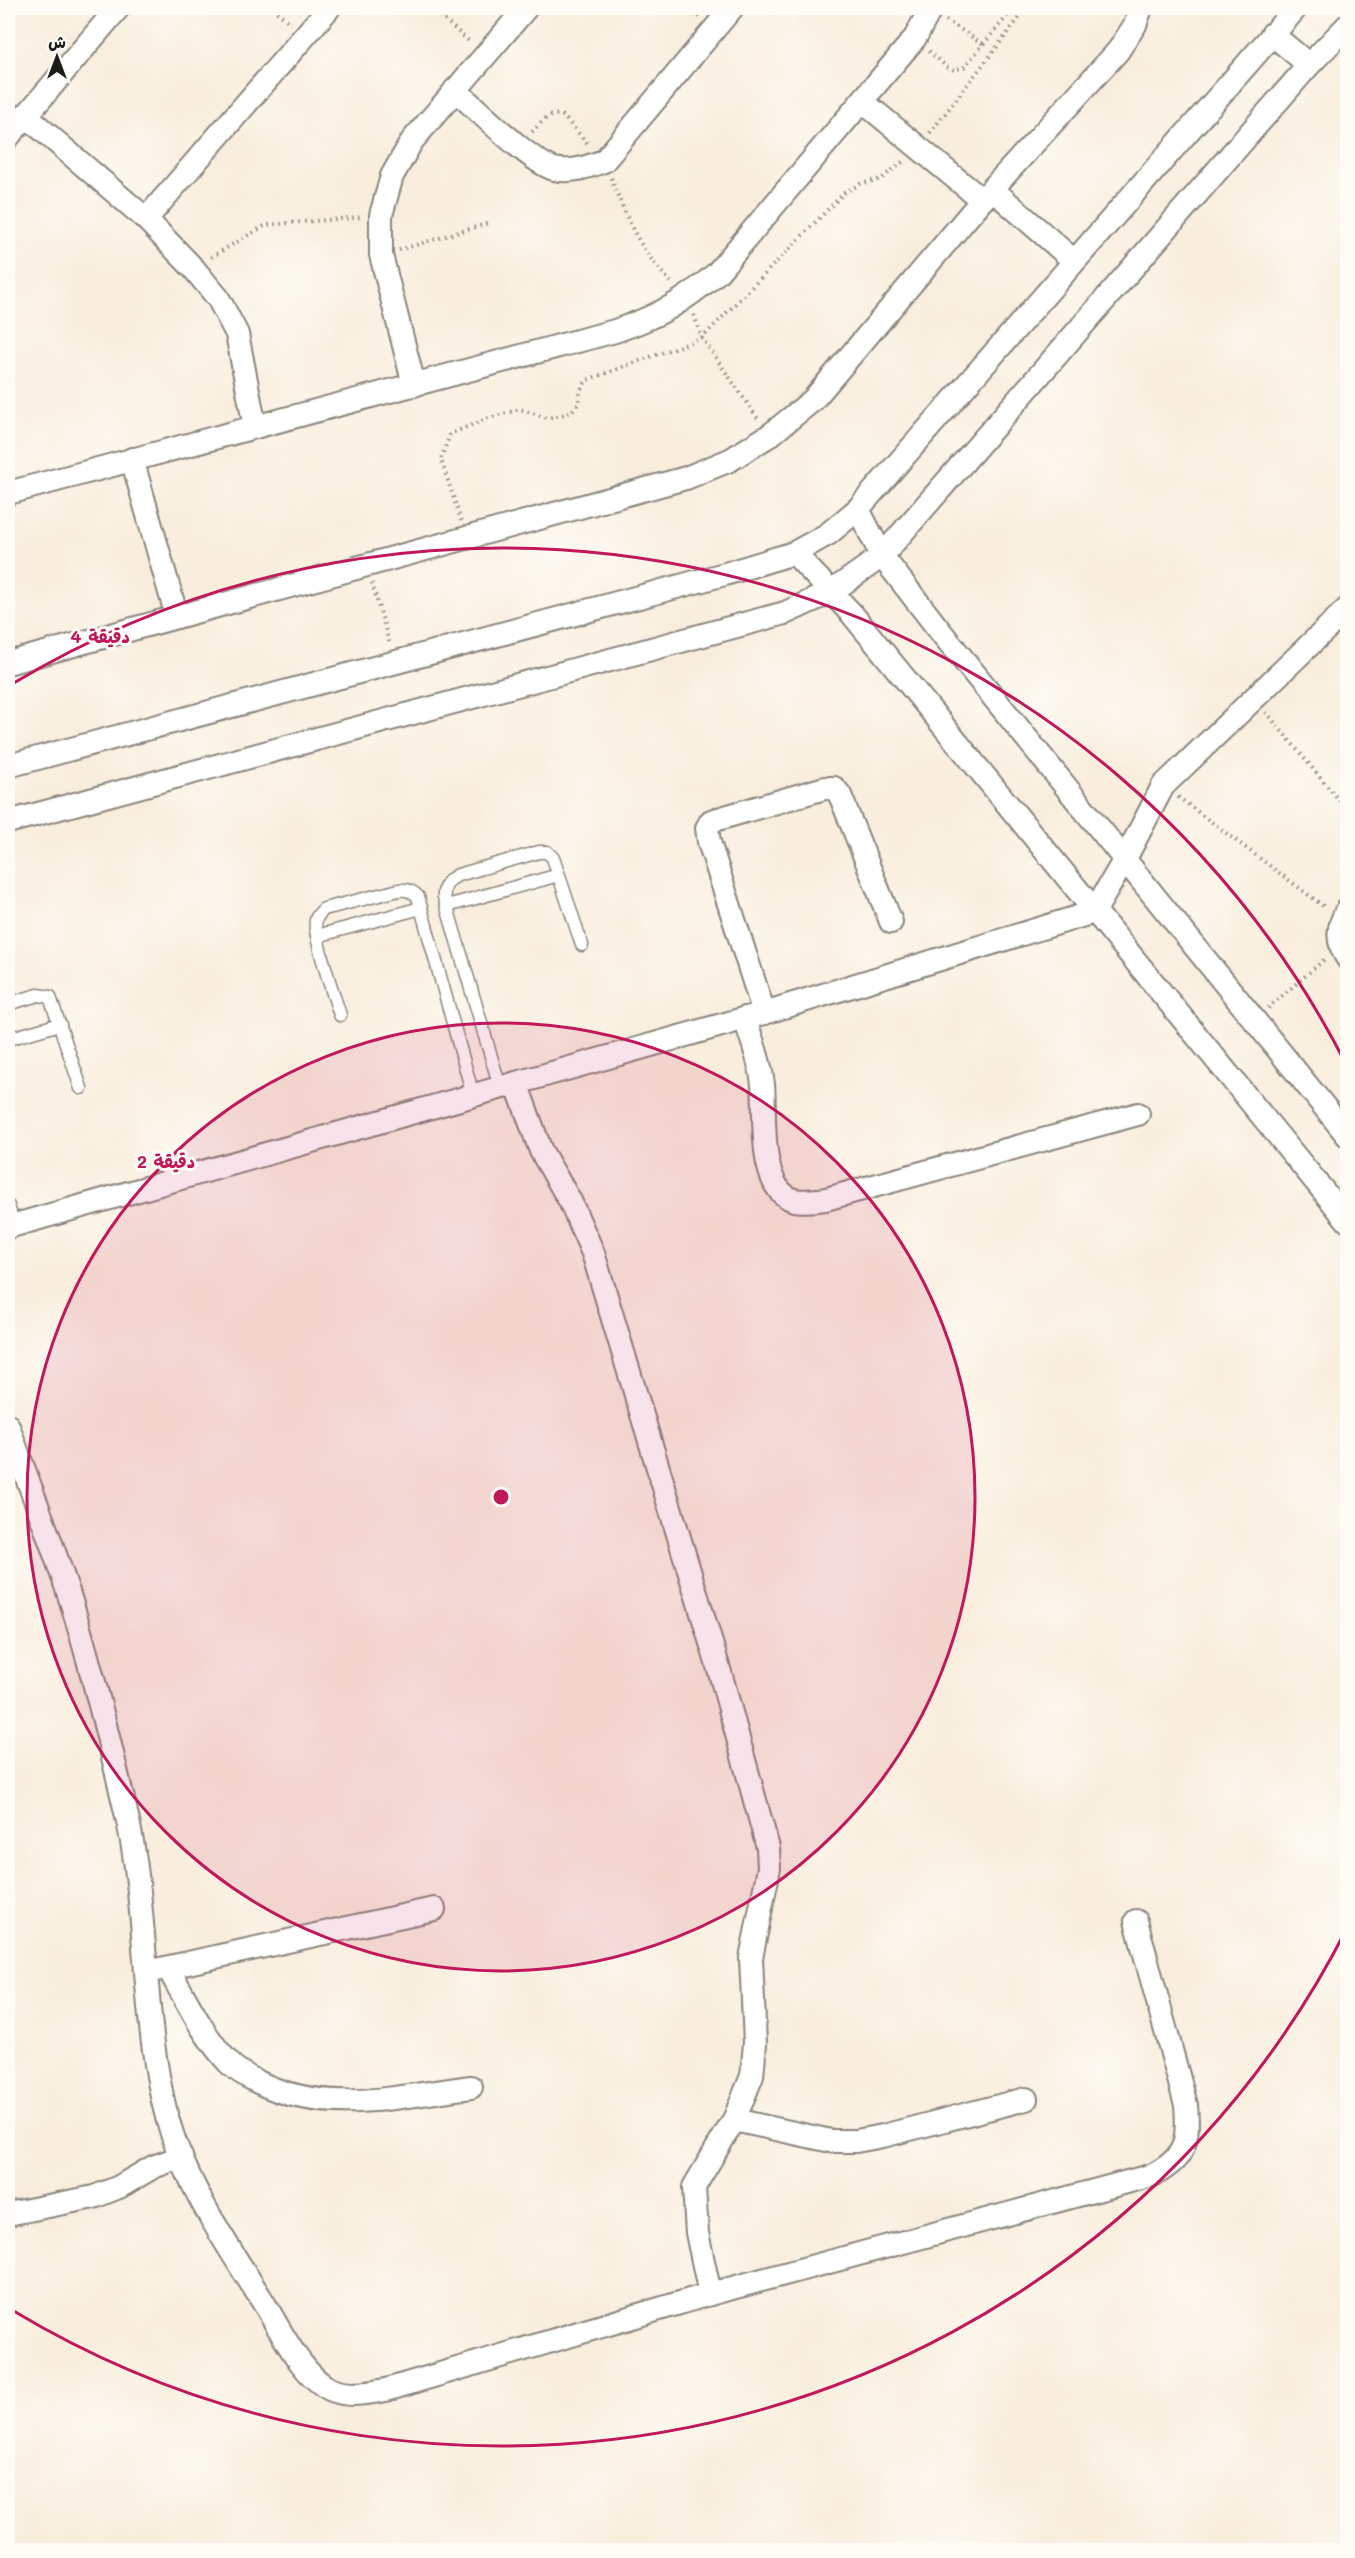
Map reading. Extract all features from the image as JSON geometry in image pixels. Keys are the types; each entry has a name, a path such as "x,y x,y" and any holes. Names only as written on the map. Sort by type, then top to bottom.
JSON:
{"street":[{"path":"8,137 118,8"},
{"path":"146,219 329,8"},
{"path":"414,385 381,255 381,215 392,176 412,141 526,8"},
{"path":"455,90 530,155 553,168 579,170 604,161 732,8"},
{"path":"8,663 686,478 730,460 770,435 813,400 987,195 1118,51 1135,26 1141,8"},
{"path":"8,766 714,578 794,553 828,534 858,509 1296,8"},
{"path":"8,493 615,331 653,318 687,298 717,273 915,38 931,9"},
{"path":"8,822 785,613 831,591 882,556 1309,65 1347,25"},
{"path":"1272,34 1309,65"},
{"path":"862,101 918,149 987,195 1074,261"},
{"path":"25,115 146,219 218,298 237,334 255,427"},
{"path":"132,459 177,617"},
{"path":"858,509 882,556 1005,714 1125,859 1253,1022 1347,1136"},
{"path":"794,553 867,632 1347,1221"},
{"path":"10,1219 473,1095 754,1015 1094,912 1163,786 1347,608"},
{"path":"891,921 840,795 834,788 825,788 711,821 707,828 754,1015 763,1082 764,1131 772,1175 783,1194 795,1200 826,1199 1138,1114"},
{"path":"1344,914 1338,932 1344,952"},
{"path":"508,1085 541,1151 570,1201 593,1252 721,1676 764,1830 769,1868 751,1958 755,2043 752,2076 734,2120 694,2187 697,2233 710,2294"},
{"path":"8,1426 77,1619 125,1808 133,1845 154,2054 169,2123 200,2199 294,2352 310,2374 331,2390 358,2394 386,2390 710,2294 1153,2175 1171,2166 1183,2150 1188,2130 1186,2104 1136,1921"},
{"path":"146,1973 434,1909"},
{"path":"168,1968 208,2038 231,2065 248,2077 274,2090 330,2103 358,2102 471,2087"},
{"path":"734,2120 831,2141 856,2141 1026,2099"},
{"path":"8,2214 94,2197 119,2187 153,2167 181,2157"}],"lane":[{"path":"508,1085 447,906 444,892 448,880 458,875 539,852 551,855 582,945"},
{"path":"447,906 559,875"},
{"path":"340,1015 317,936 315,921 324,909 404,889 418,897 473,1095"},
{"path":"317,936 421,908"},
{"path":"8,1004 38,995 46,996 52,1001 81,1088"},
{"path":"8,1039 60,1024"}],"path":[{"path":"431,8 485,55"},
{"path":"915,38 947,67 954,70 964,67 1014,8"},
{"path":"466,538 441,459 450,434 486,419 520,409 547,418 570,413 579,404 580,391 586,381 702,338 844,194 860,184 881,179 918,149 1027,8"},
{"path":"931,9 983,44"},
{"path":"518,145 550,115 563,116 604,161 639,243 653,263 687,298"},
{"path":"194,269 245,235 266,225 381,215"},
{"path":"381,255 489,223"},
{"path":"702,338 770,435"},
{"path":"366,566 396,663"},
{"path":"1254,698 1347,811"},
{"path":"1163,786 1344,914"},
{"path":"1253,1022 1344,952"}]}
